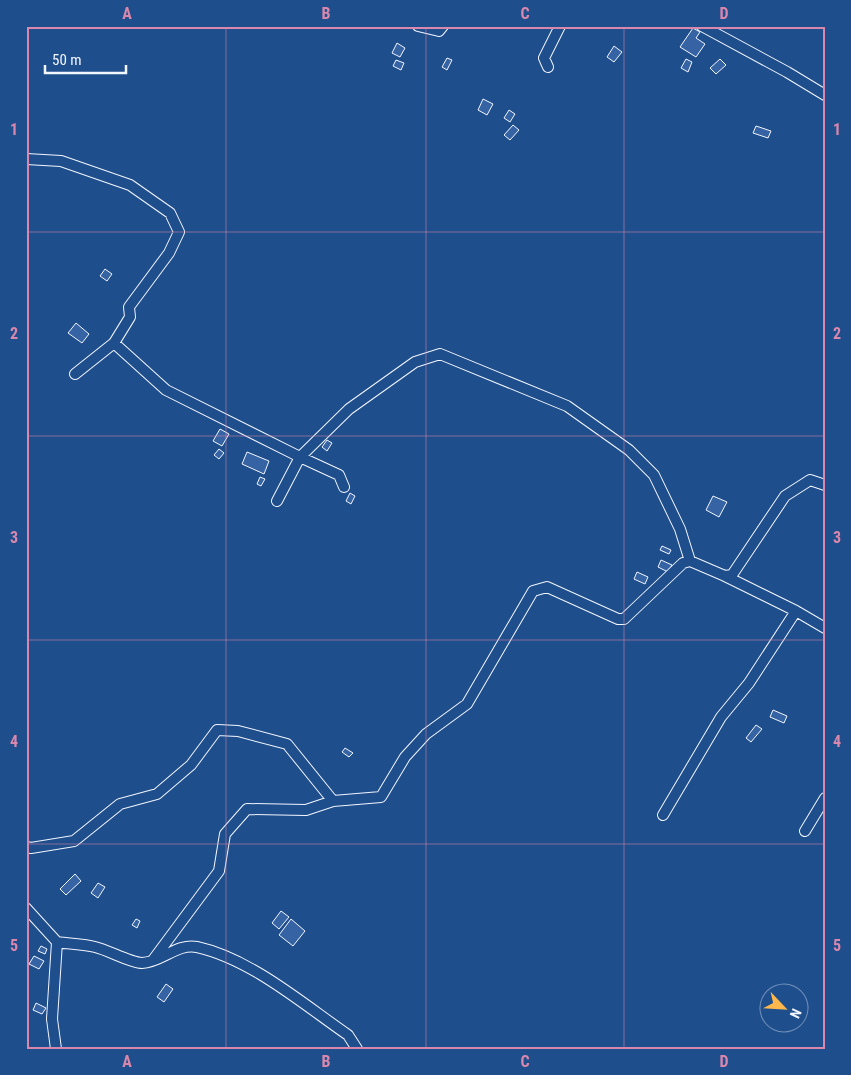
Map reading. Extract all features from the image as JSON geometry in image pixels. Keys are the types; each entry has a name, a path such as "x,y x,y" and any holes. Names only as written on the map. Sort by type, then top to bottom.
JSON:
{"street":[{"path":"418,26 439,31 443,26"},
{"path":"548,67 544,58 560,26"},
{"path":"702,26 825,94"},
{"path":"26,159 61,161 130,185 170,213 179,232 169,253 129,308 130,317 114,343 75,374"},
{"path":"114,343 166,390 300,458 339,475 344,487"},
{"path":"277,501 300,458 350,409 415,362 440,354 567,406 629,450 654,475 680,529 690,561"},
{"path":"725,576 732,575 785,496 810,480 825,485"},
{"path":"152,961 219,871 225,834 247,809 306,810 333,800 381,797 405,758 426,734 467,704 533,591 547,587 618,619 624,619 683,563 690,561 796,611 825,628"},
{"path":"663,815 721,717 749,682 796,611"},
{"path":"26,847 31,848 74,841 120,804 157,794 191,765 217,730 238,731 286,744 333,800"},
{"path":"805,831 825,798"},
{"path":"26,908 57,942 95,947 140,963 152,961 181,948 195,947 230,959 265,978 348,1035 357,1049"},
{"path":"56,1049 52,1019 57,942"}],"building":[{"path":"693,28 700,32 696,38 705,44 696,57 680,47"},
{"path":"397,43 405,48 400,57 392,53"},
{"path":"614,46 622,52 614,62 607,57"},
{"path":"447,58 452,60 447,70 442,67"},
{"path":"686,59 692,62 688,72 681,68"},
{"path":"720,59 726,65 716,74 710,68"},
{"path":"396,60 404,63 401,70 393,66"},
{"path":"483,99 493,104 487,115 478,110"},
{"path":"509,110 515,114 510,122 504,118"},
{"path":"513,125 519,130 510,140 504,135"},
{"path":"756,126 771,131 768,138 753,133"},
{"path":"105,269 112,274 107,281 100,276"},
{"path":"76,323 89,334 82,343 68,333"},
{"path":"220,429 229,434 222,446 213,441"},
{"path":"327,440 332,443 327,451 322,447"},
{"path":"219,449 224,453 219,459 214,455"},
{"path":"247,452 269,461 264,474 242,464"},
{"path":"260,477 265,479 261,486 257,484"},
{"path":"350,493 355,496 351,504 346,501"},
{"path":"713,496 727,502 719,517 706,510"},
{"path":"662,546 671,550 669,554 660,550"},
{"path":"661,560 672,565 668,572 658,567"},
{"path":"637,572 648,577 645,584 634,579"},
{"path":"773,710 787,716 784,723 770,717"},
{"path":"756,725 762,729 751,742 746,738"},
{"path":"345,748 353,753 349,757 342,752"},
{"path":"75,874 81,881 66,895 60,889"},
{"path":"98,883 105,887 98,898 91,893"},
{"path":"281,911 289,917 279,929 272,923"},
{"path":"136,919 140,921 137,928 132,925"},
{"path":"291,919 305,931 293,946 279,935"},
{"path":"41,946 47,949 45,954 38,951"},
{"path":"34,956 44,961 39,969 29,964"},
{"path":"166,984 173,989 164,1002 157,997"},
{"path":"36,1003 46,1008 42,1014 33,1010"}]}
